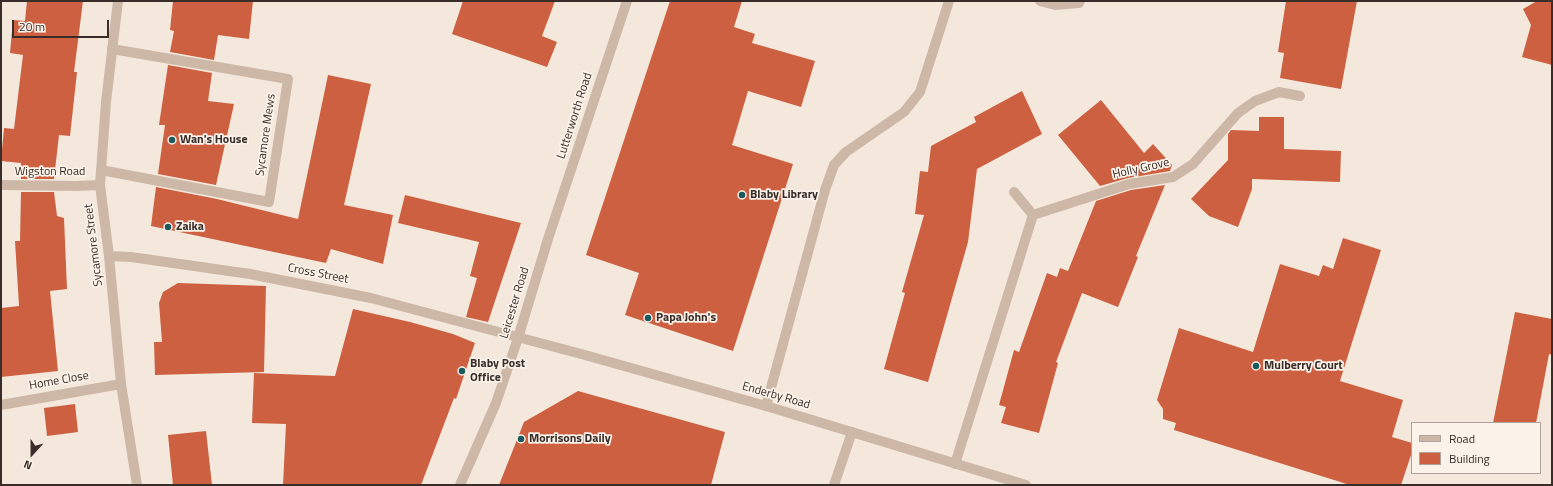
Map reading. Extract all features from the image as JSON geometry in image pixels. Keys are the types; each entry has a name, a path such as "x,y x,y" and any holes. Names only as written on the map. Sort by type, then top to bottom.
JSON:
{"street":[{"name":"Sycamore Street","path":"118,1 106,102 100,185 109,256 121,384 137,485"},
{"name":"Lutterworth Road","path":"548,239 627,1"},
{"path":"766,406 825,190 834,165 846,152 904,112 920,92 949,1"},
{"path":"1040,1 1055,5 1079,3 1080,1"},
{"name":"Sycamore Mews","path":"101,170 269,202 288,79 112,49"},
{"name":"Holly Grove","path":"1033,215 1129,184 1173,177 1193,164 1238,113 1256,100 1280,92 1300,96"},
{"name":"Wigston Road","path":"1,185 100,185"},
{"path":"955,464 1033,215 1014,192"},
{"name":"Leicester Road","path":"460,485 496,403 518,338 548,239"},
{"name":"Cross Street","path":"109,256 131,257 250,274 372,298 518,338"},
{"name":"Enderby Road","path":"518,338 766,406 1026,485"},
{"name":"Home Close","path":"1,405 121,384"},
{"path":"834,485 852,432"}],"building":[{"path":"27,1 83,1 74,72 77,72 70,136 59,135 54,179 21,179 21,163 1,161 4,128 14,129 23,55 10,53 13,20 25,21"},
{"path":"173,1 253,1 249,39 218,35 214,60 170,52 174,31 170,30"},
{"path":"463,1 555,1 542,36 557,42 547,67 452,34"},
{"path":"670,1 742,1 734,27 755,34 752,43 815,61 801,107 748,91 732,145 793,164 733,351 625,315 639,273 586,255"},
{"path":"1286,1 1357,1 1341,89 1280,78 1284,53 1278,52"},
{"path":"1537,1 1552,1 1552,65 1522,57 1531,25 1523,9"},
{"path":"168,65 212,73 208,101 234,104 216,185 158,174 165,125 159,125"},
{"path":"328,75 371,84 344,205 393,215 383,264 331,249 326,263 151,226 156,187 217,199 298,219"},
{"path":"1022,91 1042,134 977,169 968,242 928,382 884,369 905,293 902,292 924,215 915,214 920,171 928,172 931,146 976,122 974,117"},
{"path":"1101,100 1144,153 1153,144 1172,165 1170,171 1128,178 1100,186 1058,135"},
{"path":"1259,117 1284,117 1284,149 1341,151 1340,182 1252,179 1252,189 1238,227 1209,216 1191,199 1228,160 1228,134 1231,130 1259,131"},
{"path":"1165,185 1136,256 1138,257 1118,307 1082,293 1056,362 1058,363 1039,433 1001,423 1006,407 999,405 1014,350 1019,352 1047,273 1057,277 1060,268 1068,271 1096,201 1131,190"},
{"path":"21,192 54,192 57,216 64,218 67,289 50,291 58,371 1,377 1,308 19,306 15,241 20,241"},
{"path":"405,195 521,223 488,322 466,317 477,278 470,276 479,242 398,223"},
{"name":"Mulberry Court","path":"1343,238 1381,250 1340,381 1403,400 1392,437 1411,443 1411,455 1401,485 1350,485 1174,430 1176,423 1163,419 1163,409 1157,400 1179,328 1253,352 1280,264 1319,276 1323,265 1333,269"},
{"path":"178,283 266,286 264,372 155,375 154,342 162,342 159,303 163,292"},
{"path":"353,309 410,322 453,334 475,343 456,399 454,398 421,485 283,485 286,424 252,423 254,373 335,376"},
{"path":"1515,312 1552,319 1552,355 1549,354 1536,422 1493,422"},
{"path":"578,391 725,432 711,485 499,485 524,422"},
{"path":"75,404 78,432 47,436 44,408"},
{"path":"206,431 212,485 173,485 168,435"}],"place":[{"name":"Wan's House","path":"172,140"},
{"name":"Blaby Library","path":"742,195"},
{"name":"Zaika","path":"168,227"},
{"name":"Papa John's","path":"648,318"},
{"name":"Mulberry Court","path":"1256,366"},
{"name":"Blaby Post Office","path":"462,371"},
{"name":"Morrisons Daily","path":"521,439"}]}
